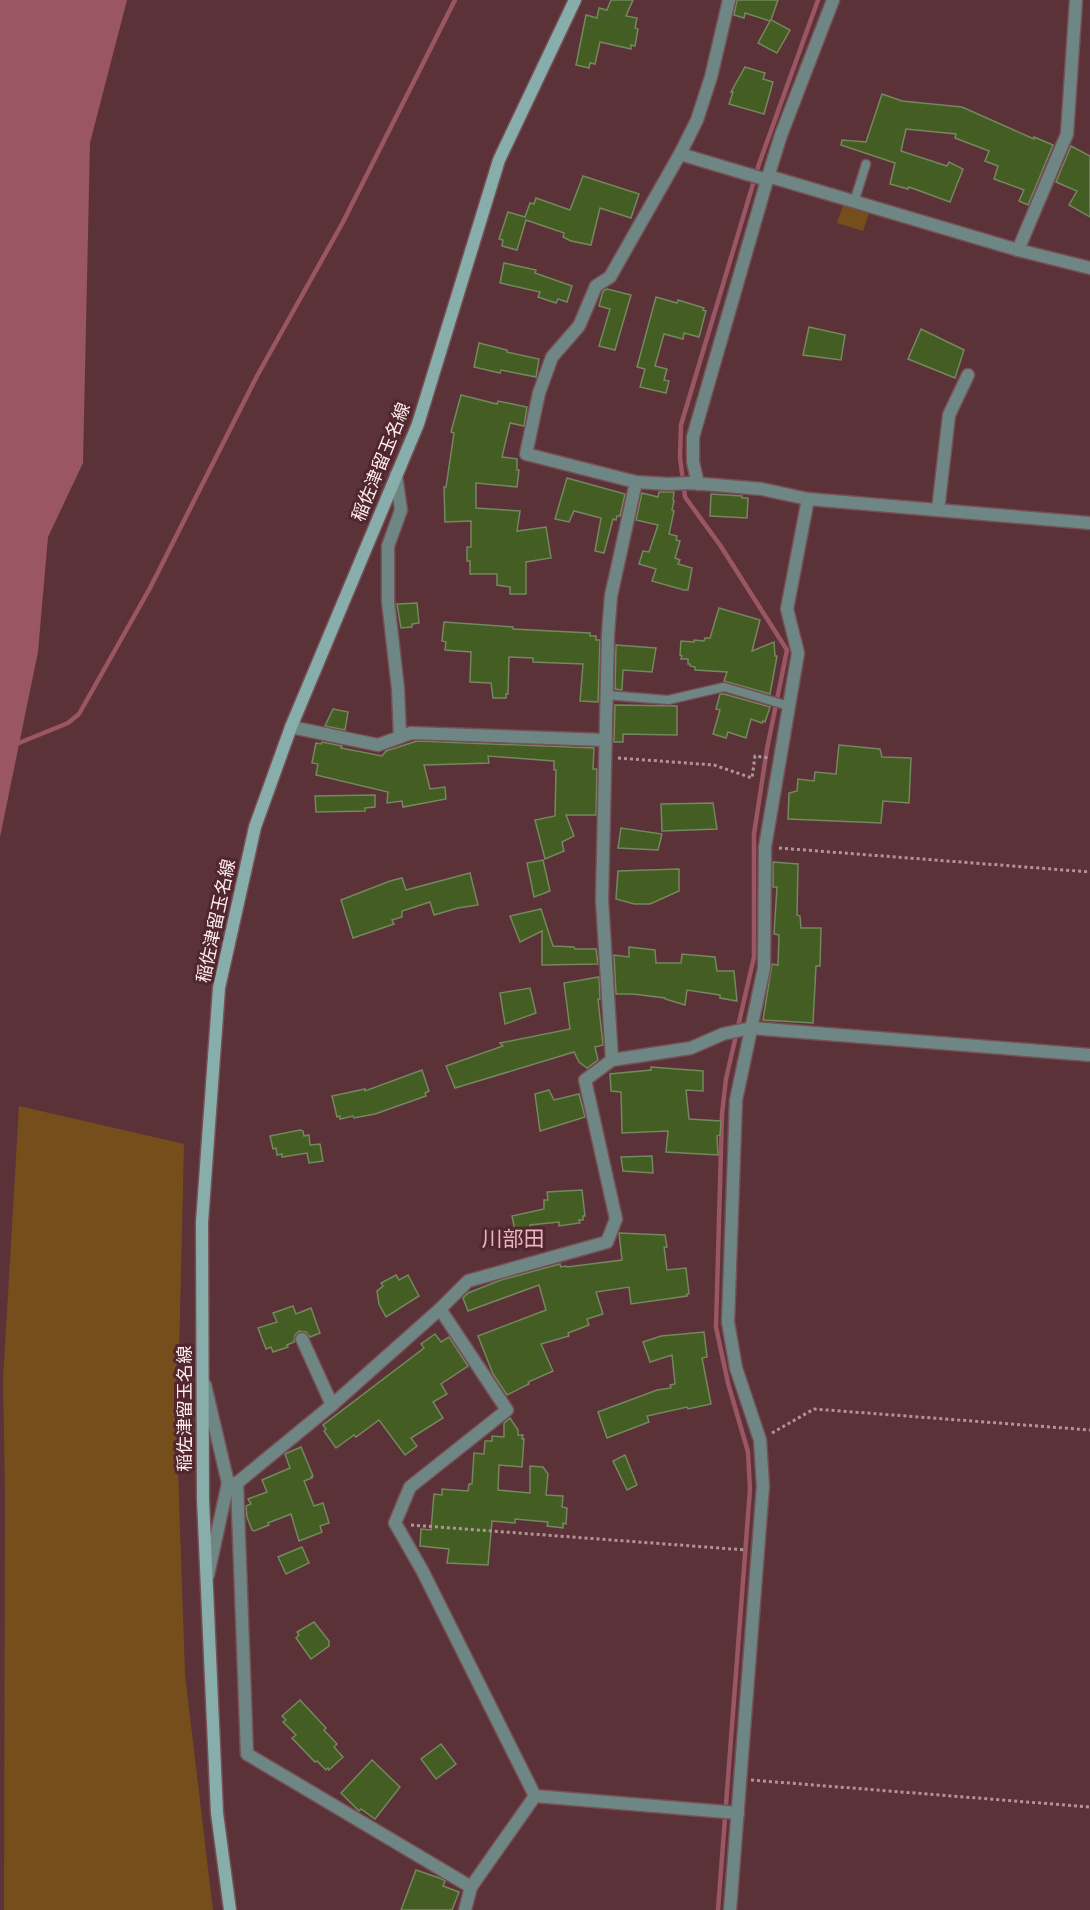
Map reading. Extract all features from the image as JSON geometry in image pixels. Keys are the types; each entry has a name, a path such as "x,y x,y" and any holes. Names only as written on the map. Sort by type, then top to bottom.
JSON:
{"main road":[{"name":"稲佐津留玉名線","path":"230,1910 217,1813 203,1499 202,1222 219,988 255,827 291,727 418,424 499,160 575,0"}],"street":[{"path":"729,0 711,77 697,120 610,277 596,286 579,326 552,357 539,393 526,454 636,482 695,483 762,489 808,499 1090,523"},
{"path":"695,483 693,437 781,135 833,0"},
{"path":"1018,250 1066,134 1076,0"},
{"path":"680,154 1018,250 1090,268"},
{"path":"938,510 949,415 968,375"},
{"path":"396,475 401,510 388,546 388,600 398,689 400,736"},
{"path":"612,1060 602,900 610,596 636,482"},
{"path":"730,1910 763,1486 760,1440 736,1368 728,1322 736,1100 764,968 765,847 798,653 787,609 808,499"},
{"path":"291,727 378,745 411,733 605,740"},
{"path":"207,1582 232,1483 332,1405 440,1309 468,1281 607,1242 616,1220 585,1080 612,1060 691,1048 723,1034 751,1028 1090,1055"},
{"path":"440,1309 507,1410 410,1487 395,1523 422,1570 535,1796"},
{"path":"302,1339 332,1405"},
{"path":"202,1373 232,1483 247,1754 471,1887"},
{"path":"465,1910 471,1887 535,1796"},
{"path":"535,1796 737,1813"}],"lane":[{"path":"854,202 866,164"},
{"path":"606,695 668,700 724,687 788,706"}],"path":[{"path":"606,757 714,765 752,778 755,756"},
{"path":"765,847 1090,872"},
{"path":"760,1440 814,1409 1090,1430"},
{"path":"395,1523 735,1550"},
{"path":"741,1780 1090,1807"}],"shaded area":[{"path":"0,0 127,0 90,143 83,463 48,537 38,652 0,837"},
{"path":"844,202 870,210 863,231 837,223"},
{"path":"19,1106 184,1144 177,1440 185,1675 213,1910 4,1910 3,1380"}],"building":[{"path":"611,0 633,0 626,16 637,18 635,46 631,45 631,49 600,42 595,64 590,63 589,68 576,65 586,15 597,18 599,8 607,10"},
{"path":"737,0 778,0 771,20 790,30 777,53 758,43 770,21 745,13 744,18 734,15"},
{"path":"745,67 765,73 763,79 773,82 764,114 729,104 733,92 731,92"},
{"path":"882,94 902,101 962,107 1053,145 1028,205 1019,201 1024,190 994,179 998,166 985,161 989,151 955,138 956,134 906,129 901,151 947,166 949,162 963,169 950,202 909,187 908,189 890,184 895,163 841,145 842,140 866,142"},
{"path":"1071,146 1090,156 1090,217 1069,205 1077,191 1056,182"},
{"path":"583,176 639,194 631,218 600,208 591,245 571,241 563,237 564,233 526,220 517,250 502,246 503,240 499,239 508,212 525,217 530,203 534,204 536,198 570,210"},
{"path":"504,263 536,270 535,273 572,286 567,302 558,299 556,303 538,297 540,292 500,283"},
{"path":"607,289 631,295 615,350 599,346 610,309 599,306 603,291"},
{"path":"656,297 677,303 678,300 704,308 703,310 706,311 699,337 684,333 683,339 664,334 655,366 667,369 664,380 669,381 666,393 640,387 645,369 637,367"},
{"path":"809,327 845,335 841,360 803,355"},
{"path":"921,329 964,350 955,378 908,359"},
{"path":"479,343 539,359 536,377 474,367"},
{"path":"461,395 497,404 498,401 527,407 524,426 510,423 502,457 517,459 517,470 519,470 517,487 476,483 476,508 520,511 517,531 546,527 551,558 526,562 526,594 510,594 510,587 497,585 497,574 470,574 467,547 471,547 471,521 445,522 444,487 446,487 454,433 451,432"},
{"path":"567,478 625,494 620,516 617,516 616,520 613,519 604,553 595,551 601,518 574,511 569,522 555,519"},
{"path":"659,492 674,492 672,510 674,511 669,534 677,536 676,540 680,541 675,558 680,560 678,564 692,568 688,590 652,581 656,569 639,564 643,551 649,552 658,525 636,520 642,493 658,497"},
{"path":"711,494 748,498 747,518 710,516"},
{"path":"417,603 419,623 412,624 412,627 401,628 397,604"},
{"path":"719,608 760,620 752,651 774,642 775,656 777,656 770,694 724,681 727,672 695,670 695,667 688,664 688,659 681,659 681,641 704,641 705,638 710,638"},
{"path":"444,622 590,633 590,636 596,636 596,640 600,640 598,702 580,701 583,664 533,662 533,658 509,657 508,694 506,698 493,698 491,683 470,682 471,652 445,650 446,642 442,641"},
{"path":"616,645 656,648 652,672 623,670 622,690 615,689"},
{"path":"720,694 770,707 765,722 751,719 746,738 728,732 726,738 713,734 720,710 716,709"},
{"path":"615,705 677,706 677,735 623,734 623,742 614,742"},
{"path":"333,709 348,712 345,730 325,726"},
{"path":"417,741 594,748 593,769 597,769 596,815 566,815 574,836 562,842 564,851 545,859 535,820 555,816 556,770 554,770 554,761 488,756 489,763 424,765 430,789 445,787 446,799 403,807 402,801 387,803 388,792 316,775 318,764 312,763 316,743 321,744 322,742 382,756 386,751"},
{"path":"839,745 880,749 882,757 911,758 909,803 883,801 881,823 788,819 789,793 797,791 798,779 814,781 815,772 836,774"},
{"path":"375,795 375,807 365,808 365,811 316,812 315,796"},
{"path":"713,803 717,829 662,831 661,804"},
{"path":"621,828 662,834 658,850 618,848"},
{"path":"543,860 550,891 534,897 527,863"},
{"path":"773,862 798,864 797,915 800,916 801,928 821,928 820,966 816,966 813,1023 763,1020 772,964 778,965 779,935 774,934 777,887 773,887"},
{"path":"679,869 679,891 650,904 634,904 616,899 618,871"},
{"path":"470,873 478,905 434,915 430,902 402,911 402,917 392,920 394,924 353,938 341,900 402,878 406,890"},
{"path":"541,909 553,946 596,949 598,964 542,965 542,931 520,942 510,916"},
{"path":"629,947 655,950 656,963 681,963 682,954 715,957 717,971 734,971 737,1001 720,998 720,995 687,990 685,1005 665,998 616,994 614,955 629,957"},
{"path":"599,977 600,999 598,999 603,1045 595,1047 598,1060 587,1068 579,1062 574,1052 455,1088 446,1066 503,1046 500,1043 570,1029 564,983"},
{"path":"530,988 536,1013 505,1024 500,993"},
{"path":"651,1067 703,1071 703,1091 686,1090 689,1119 721,1121 720,1135 717,1136 718,1155 666,1152 668,1131 622,1133 621,1092 611,1091 610,1074 651,1070"},
{"path":"422,1070 429,1091 425,1093 426,1096 375,1114 354,1118 353,1116 340,1119 340,1116 337,1117 332,1096 365,1089 365,1091"},
{"path":"549,1090 554,1100 579,1094 585,1117 540,1131 535,1094"},
{"path":"303,1131 304,1136 309,1135 310,1145 320,1144 323,1161 309,1163 307,1153 282,1157 282,1154 277,1155 270,1136"},
{"path":"652,1156 653,1173 623,1171 621,1157"},
{"path":"582,1190 585,1216 583,1220 579,1220 580,1223 559,1226 559,1222 530,1225 531,1231 516,1235 512,1216 544,1209 544,1200 548,1200 547,1192"},
{"path":"619,1233 665,1235 667,1270 686,1268 689,1294 631,1304 629,1287 596,1292 603,1314 587,1319 589,1325 568,1333 569,1336 541,1344 553,1371 528,1382 529,1384 507,1395 493,1374 478,1336 546,1310 539,1285 468,1311 463,1298 468,1293 501,1280 560,1264 561,1267 567,1267 622,1260"},
{"path":"396,1275 399,1280 408,1275 419,1296 386,1317 379,1304 377,1291 383,1286 381,1283"},
{"path":"293,1306 296,1314 311,1308 320,1333 310,1337 306,1332 299,1331 295,1335 294,1342 287,1345 288,1347 273,1352 271,1347 266,1349 258,1328 277,1322 273,1313"},
{"path":"704,1332 707,1357 702,1358 711,1404 647,1416 649,1422 607,1438 598,1412 657,1390 671,1388 670,1385 675,1384 672,1355 650,1362 643,1342 661,1336"},
{"path":"435,1334 441,1342 449,1337 468,1366 441,1384 447,1394 433,1402 443,1418 411,1438 417,1446 405,1455 379,1420 336,1448 324,1431 326,1429 323,1425 424,1348 421,1344"},
{"path":"510,1418 518,1430 518,1435 523,1435 522,1439 524,1439 522,1467 499,1465 498,1490 530,1493 530,1466 543,1467 548,1474 546,1495 563,1496 562,1507 567,1508 566,1524 563,1523 563,1528 547,1526 548,1522 515,1519 515,1523 492,1521 488,1565 447,1563 449,1549 420,1546 421,1529 431,1530 434,1494 442,1495 442,1489 468,1491 469,1484 472,1484 474,1453 484,1454 485,1441 492,1441 492,1436 504,1437 504,1423"},
{"path":"301,1447 313,1476 304,1481 314,1506 323,1503 329,1523 320,1526 322,1532 299,1541 291,1514 268,1523 269,1525 252,1530 247,1517 246,1506 251,1504 248,1499 267,1492 262,1480 290,1468 285,1454"},
{"path":"625,1455 637,1485 627,1490 613,1461"},
{"path":"302,1547 309,1563 286,1574 278,1557"},
{"path":"314,1622 329,1641 329,1646 311,1659 296,1638 299,1635 297,1632"},
{"path":"300,1700 326,1728 324,1730 337,1744 334,1747 343,1757 329,1770 317,1761 315,1762 292,1738 296,1735 283,1722 286,1720 282,1716"},
{"path":"441,1744 456,1764 436,1779 421,1759"},
{"path":"372,1760 400,1787 375,1819 361,1809 359,1811 341,1793"},
{"path":"416,1870 442,1879 445,1881 443,1886 459,1892 452,1910 401,1910"}],"waterway":[{"path":"14,745 68,723 79,714 150,588 257,376 343,222 455,0"},
{"path":"718,1910 750,1489 748,1452 728,1383 716,1327 722,1114 726,1079 754,957 754,834 767,749 787,650 720,545 685,497 680,457 681,425 759,164 818,0"}],"district":[{"name":"川部田","path":"513,1238"}]}
